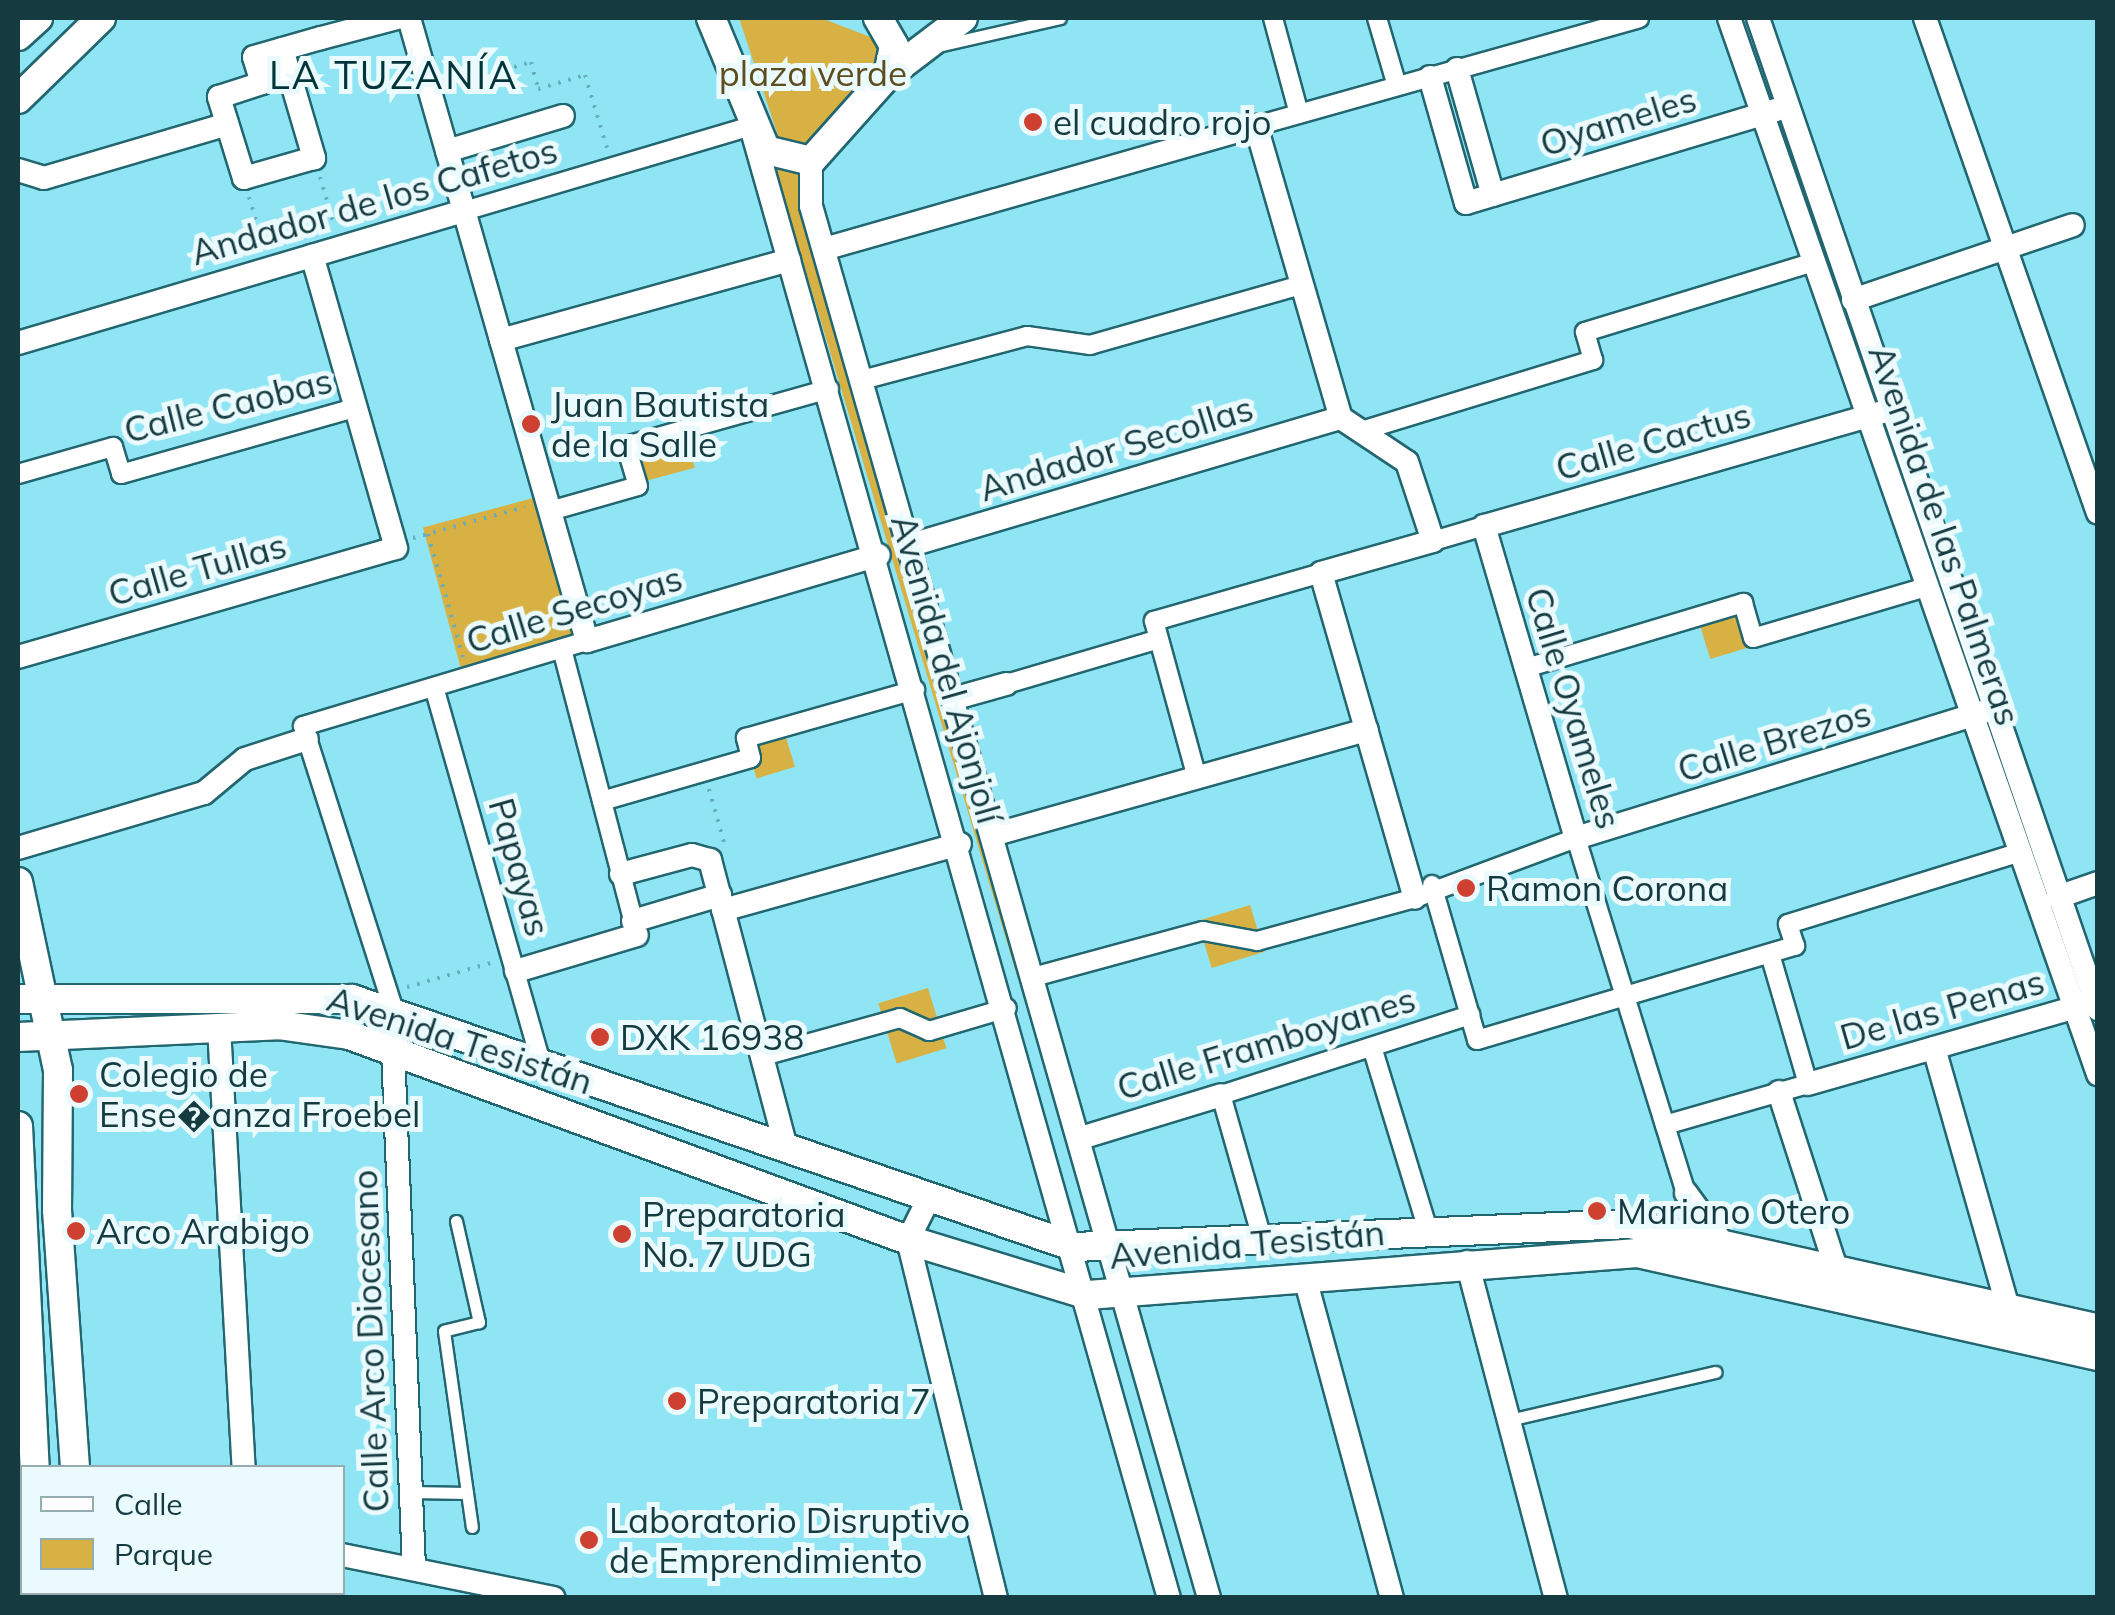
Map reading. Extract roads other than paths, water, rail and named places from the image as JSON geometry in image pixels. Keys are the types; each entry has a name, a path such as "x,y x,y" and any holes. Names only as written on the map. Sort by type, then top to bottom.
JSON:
{"street":[{"path":"18,36 38,18"},
{"path":"18,99 101,18"},
{"path":"282,50 314,158 244,178 219,97 262,84 254,57 282,50 318,28 397,18"},
{"path":"409,18 586,641"},
{"path":"878,18 894,46 888,76"},
{"path":"713,19 751,126 766,150 811,161 888,76 932,46 963,18"},
{"path":"1273,18 1299,114"},
{"path":"1378,18 1397,86"},
{"path":"824,249 1639,18"},
{"name":"Avenida de las Palmeras","path":"1729,18 1926,587 2058,897 2089,1006 2098,1074"},
{"name":"Avenida de las Palmeras","path":"1758,18 1892,409 2018,852 2089,1006"},
{"path":"1925,18 2098,513"},
{"path":"1458,69 1493,195"},
{"name":"Oyameles","path":"1430,77 1466,202 1789,106"},
{"path":"447,151 564,116"},
{"path":"18,170 44,178 228,124"},
{"name":"Andador de los Cafetos","path":"18,343 751,126"},
{"name":"Avenida del Ajonjolí","path":"751,126 879,555 1075,1248 1169,1598"},
{"path":"1198,778 1154,621 1432,541 1407,462 1351,424 1301,285 1256,126"},
{"name":"Avenida del Ajonjolí","path":"811,161 824,249 1116,1249 1209,1598"},
{"path":"1853,300 2073,226"},
{"path":"312,256 356,408"},
{"path":"501,340 789,260"},
{"path":"1351,424 1593,360 1585,332 1814,262"},
{"path":"548,506 638,486 626,446 1027,336 1090,345 1301,285"},
{"name":"Calle Caobas","path":"18,474 113,447 120,474 356,408"},
{"name":"Calle Tullas","path":"18,657 395,545 356,408"},
{"name":"Calle Cactus","path":"1432,541 1892,409"},
{"name":"Andador Secollas","path":"911,545 1351,424"},
{"name":"Calle Oyameles","path":"1484,526 1686,1193 1722,1242"},
{"name":"Calle Secoyas","path":"307,739 303,726 879,555"},
{"path":"1322,574 1366,730 1477,1040 1795,946 1788,924 2018,852"},
{"path":"1526,668 1744,603 1754,638 1926,587"},
{"path":"956,698 1159,639"},
{"path":"562,648 635,928"},
{"name":"Papayas","path":"434,686 542,1065"},
{"path":"602,800 752,758 746,738 915,690"},
{"name":"Calle Brezos","path":"1576,838 1981,713"},
{"path":"996,834 1366,730"},
{"path":"18,848 204,792 245,760 307,739 396,1014"},
{"path":"996,968 1034,968 1203,931 1257,941 1424,892 1576,838"},
{"path":"516,971 635,928 721,903 960,844"},
{"path":"621,874 692,855 710,860 787,1151"},
{"path":"18,882 32,998 53,1034 75,1465"},
{"path":"2058,897 2098,883"},
{"path":"1665,1125 1808,1084 1770,954"},
{"name":"Avenida Tesistán","path":"32,998 314,993 396,1014 927,1202 1075,1248 1630,1224 2098,1329"},
{"name":"De las Penas","path":"1808,1084 2089,1006"},
{"path":"764,1056 900,1018 928,1031 1007,1008"},
{"name":"Calle Framboyanes","path":"1084,1137 1470,1015"},
{"path":"420,1060 430,1026"},
{"path":"219,1027 244,1465"},
{"name":"Avenida Tesistán","path":"18,1038 219,1027 315,1027 393,1050 908,1240 1088,1295 1467,1262 1667,1256 2098,1356"},
{"path":"1372,1047 1429,1234"},
{"path":"1934,1048 2008,1308"},
{"name":"Calle Arco Diocesano","path":"393,1050 414,1570"},
{"path":"1779,1092 1836,1268"},
{"path":"1221,1095 1264,1242"},
{"path":"18,1126 35,1465"},
{"path":"927,1202 908,1240 996,1598"},
{"path":"1467,1262 1556,1598"},
{"path":"1305,1278 1392,1598"},
{"path":"345,1556 554,1598"}],"lane":[{"path":"932,46 1060,18"},
{"path":"456,1221 479,1322 444,1331 472,1527"},
{"path":"1509,1420 1716,1372"},
{"path":"411,1492 467,1493"}],"place":[{"name":"el cuadro rojo","path":"1033,122"},
{"name":"Juan Bautista de la Salle","path":"531,424"},
{"name":"Ramon Corona","path":"1466,888"},
{"name":"DXK 16938","path":"600,1037"},
{"name":"Colegio de Ense�anza Froebel","path":"79,1094"},
{"name":"Mariano Otero","path":"1597,1211"},
{"name":"Arco Arabigo","path":"76,1231"},
{"name":"Preparatoria No. 7 UDG","path":"622,1234"},
{"name":"Preparatoria 7","path":"677,1401"},
{"name":"Laboratorio Disruptivo de Emprendimiento","path":"589,1540"}],"district":[{"name":"LA TUZANÍA","path":"394,76"}],"park label":[{"name":"plaza verde","path":"813,73"}]}
